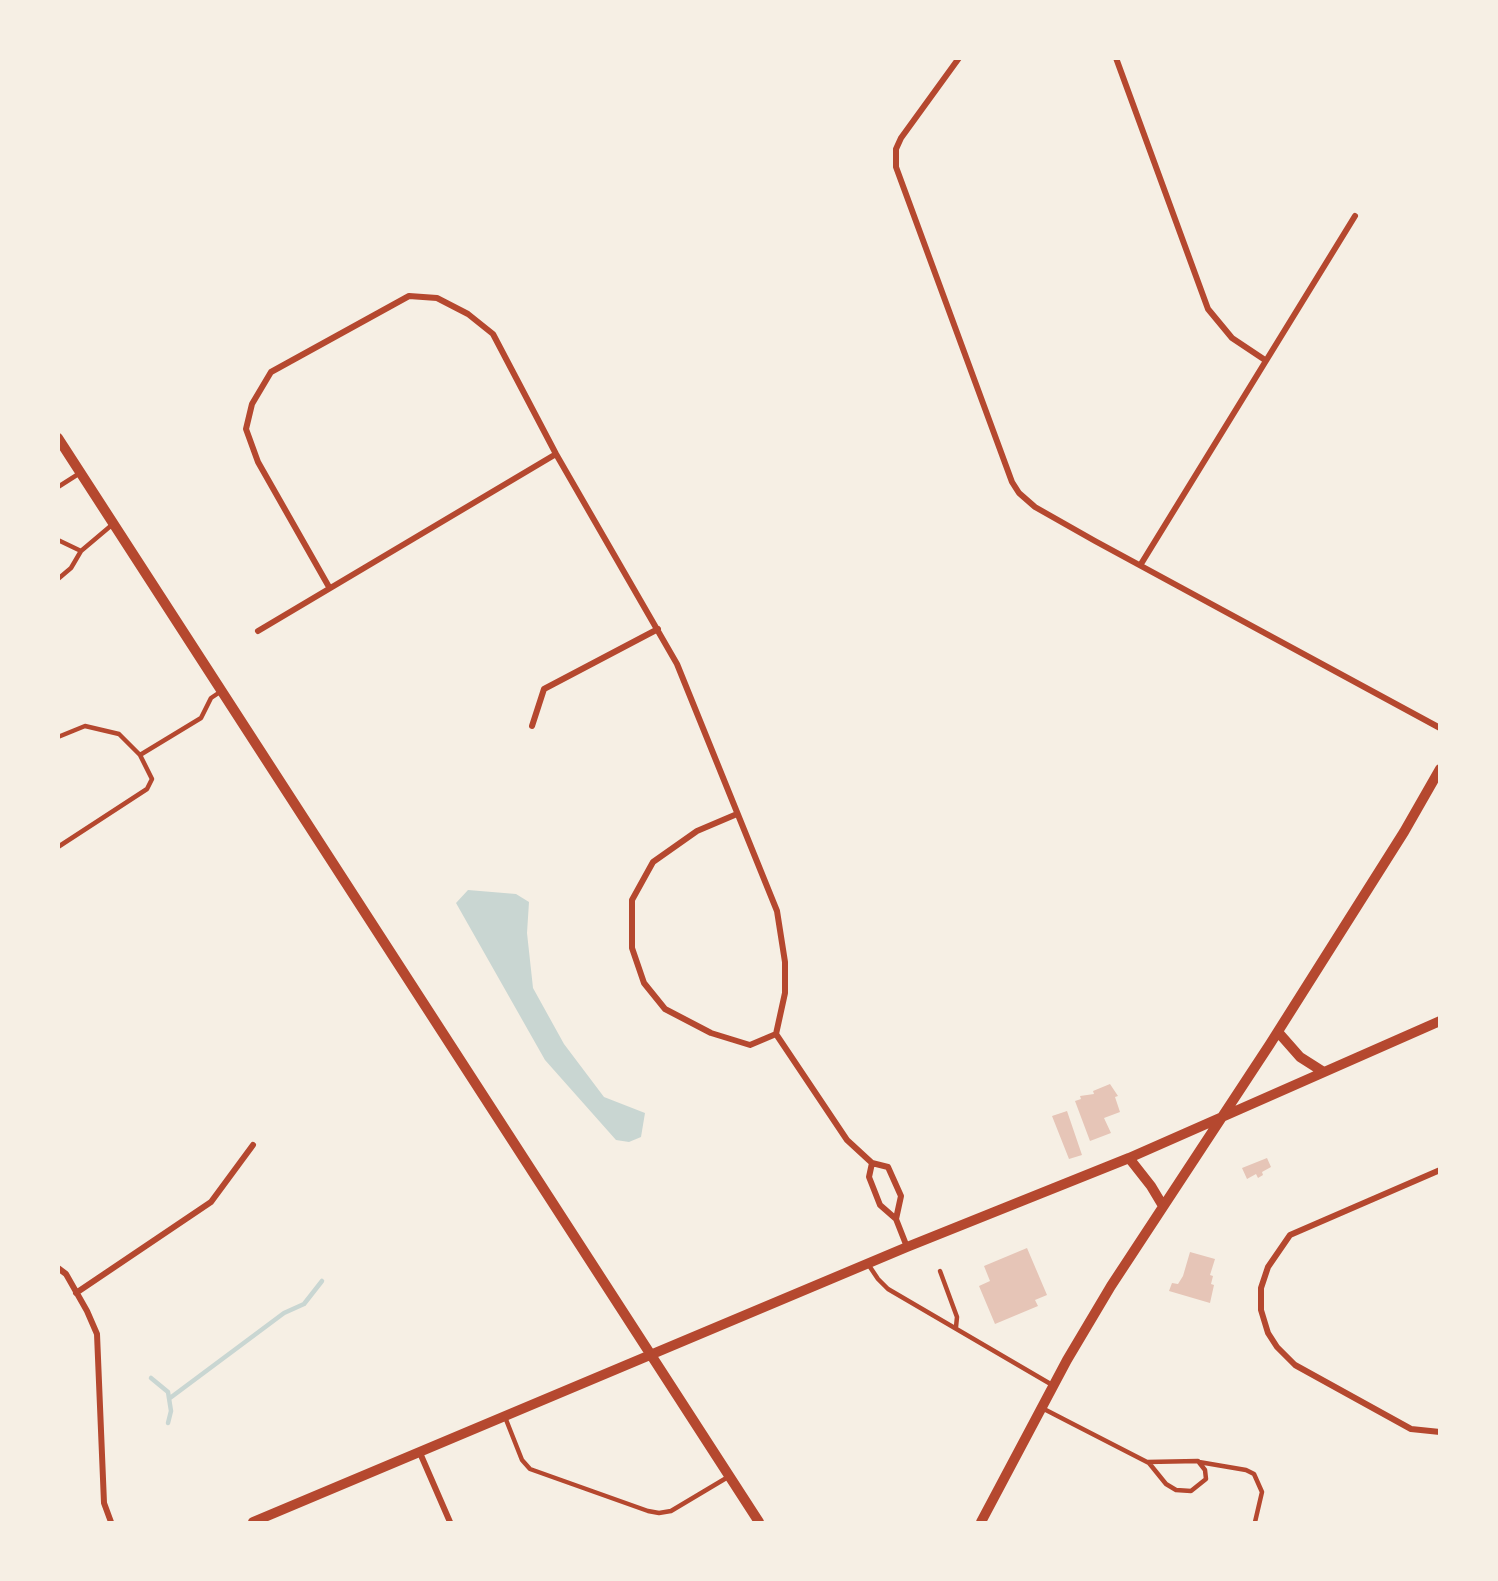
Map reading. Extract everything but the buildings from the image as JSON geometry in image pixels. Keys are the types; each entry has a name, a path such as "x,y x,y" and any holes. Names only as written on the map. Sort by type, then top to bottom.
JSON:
{"street":[{"path":"959,58 901,138 896,149 896,167 1012,482 1019,493 1035,507 1141,564 1286,647 1440,728"},
{"path":"1116,58 1208,309 1232,338 1265,360"},
{"path":"1141,564 1355,216"},
{"path":"329,587 258,462 246,429 252,404 271,372 410,296 437,298 468,314 493,334 556,454 677,664 777,911 785,962 785,993 776,1034 848,1140 872,1163 888,1167 901,1196 896,1219"},
{"path":"58,438 759,1522"},
{"path":"258,631 556,454"},
{"path":"532,726 544,689 658,629"},
{"path":"981,1522 1041,1408 1111,1286 1278,1032 1404,832 1440,769"},
{"path":"737,814 697,831 653,862 632,900 632,948 644,983 665,1009 711,1033 750,1045 776,1034"},
{"path":"253,1522 907,1247 1129,1158 1322,1071 1440,1021"},
{"path":"1278,1032 1300,1057 1322,1071"},
{"path":"76,1293 211,1202 253,1145"},
{"path":"1129,1158 1163,1206"},
{"path":"872,1163 868,1177 880,1205 896,1219 907,1247"},
{"path":"1440,1170 1290,1235 1268,1267 1262,1288 1261,1310 1268,1333 1277,1347 1295,1365 1411,1429 1440,1432"},
{"path":"58,1268 66,1274 97,1334 103,1492 104,1503 111,1522"},
{"path":"420,1453 450,1522"}],"lane":[{"path":"58,487 80,473"},
{"path":"58,579 71,568 81,551 114,523"},
{"path":"58,540 81,551"},
{"path":"140,755 201,718 211,698 223,691"},
{"path":"58,737 79,727 98,728 126,738 152,774 151,784 58,847"},
{"path":"868,1264 888,1289 1054,1386"},
{"path":"940,1271 957,1317 956,1327"},
{"path":"1041,1408 1146,1462 1166,1484 1182,1491 1194,1490 1206,1479 1205,1470 1199,1462"},
{"path":"504,1416 522,1460 530,1469 648,1511 659,1513 671,1510 730,1476"},
{"path":"1146,1462 1199,1462 1246,1470 1254,1474 1262,1492 1255,1522"}],"shaded area":[{"path":"468,890 516,894 529,902 527,933 533,988 564,1044 604,1097 645,1113 641,1137 629,1142 616,1140 545,1060 456,903"}],"waterway":[{"path":"170,1398 284,1313 304,1304 322,1281"},
{"path":"151,1378 168,1392 171,1411 168,1423"}]}
